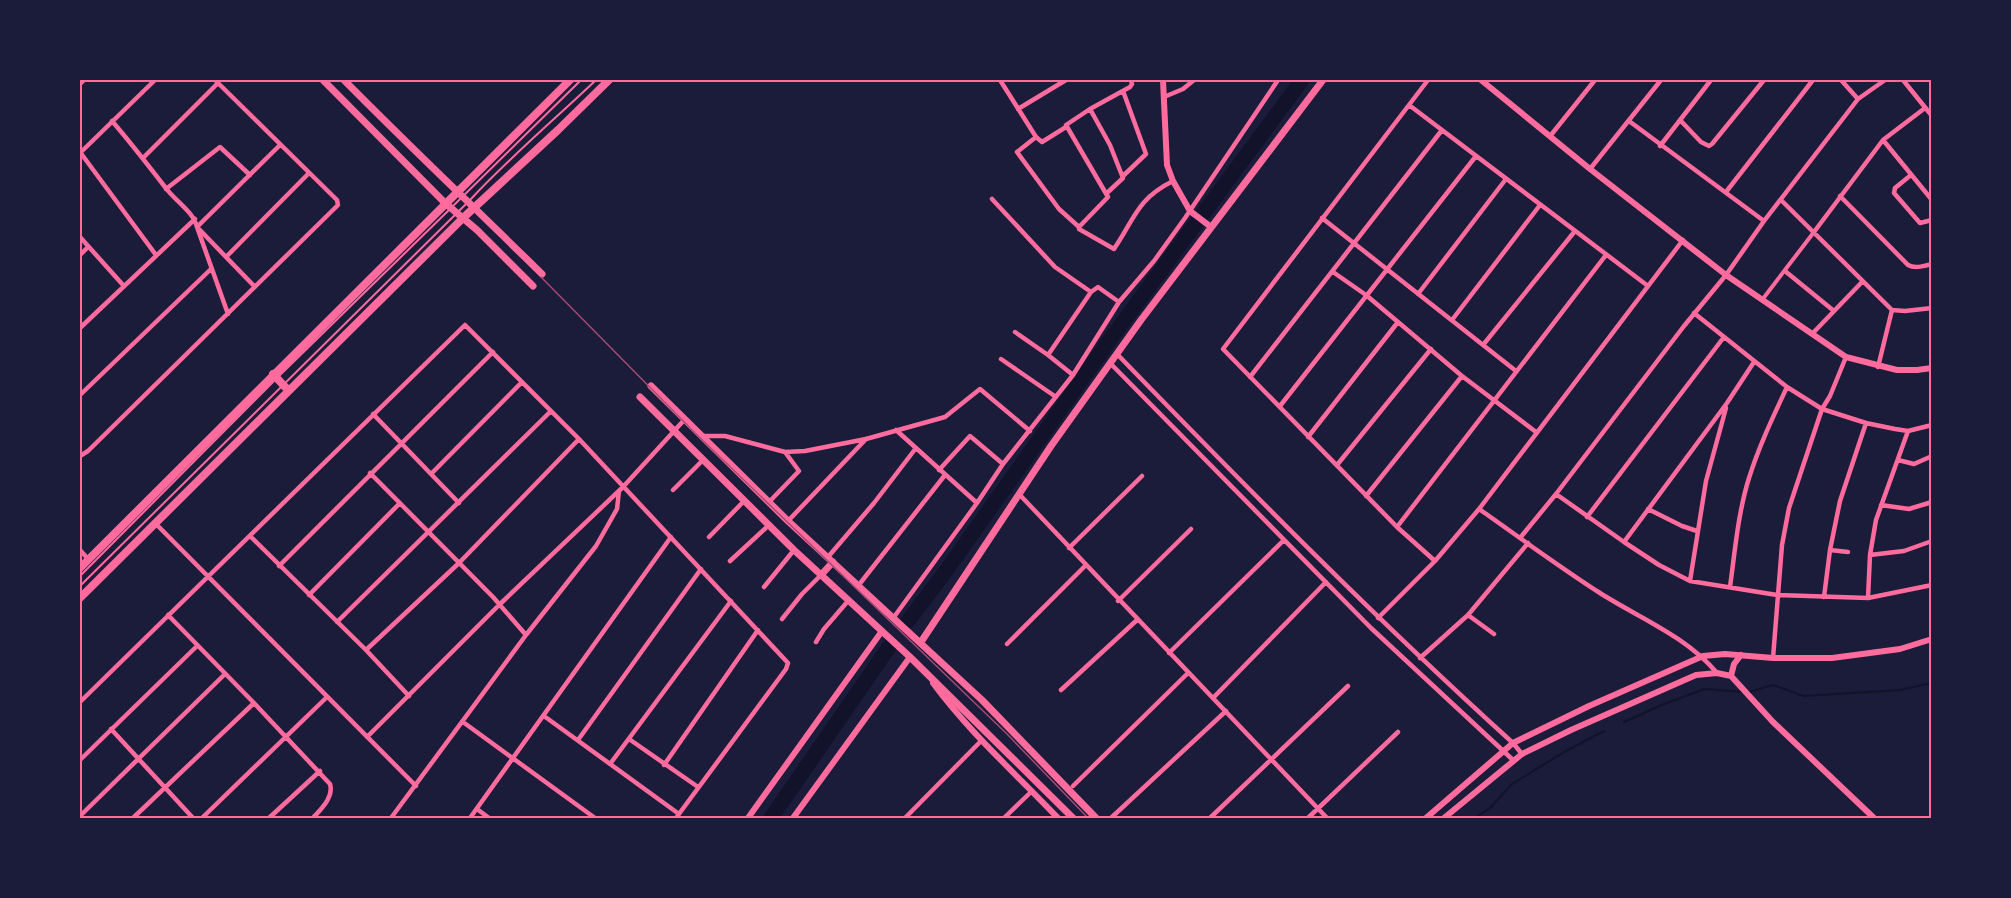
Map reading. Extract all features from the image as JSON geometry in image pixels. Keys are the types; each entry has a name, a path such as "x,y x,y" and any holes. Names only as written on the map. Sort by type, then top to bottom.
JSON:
{"main road":[{"path":"323,80 448,206 533,286"},
{"path":"344,80 542,274"},
{"path":"80,598 156,524 286,387 460,216 465,200 570,80"},
{"path":"80,568 448,206 465,200 558,130 609,80"},
{"path":"921,642 1019,494 1110,363 1210,225 1323,80"},
{"path":"275,376 286,387"},
{"path":"651,386 788,521 982,700 1096,819"},
{"path":"640,397 794,550 904,651 1074,819"},
{"path":"821,575 831,560"},
{"path":"1081,819 1089,811"}],"street":[{"path":"80,84 84,80"},
{"path":"155,80 80,152 156,255"},
{"path":"1000,80 1036,137 1042,142 1069,122 1123,91 1132,84 1131,80"},
{"path":"1018,109 1066,80"},
{"path":"1164,80 1167,165 1173,181 1191,211 1210,225"},
{"path":"1164,97 1183,89 1194,80"},
{"path":"897,620 1004,464 1072,375 1119,302 1154,261 1191,211 1278,80"},
{"path":"1428,80 1224,346 1225,352 1308,437 1397,527 1435,561"},
{"path":"1481,80 1590,169 1726,274 1846,357 1878,367 1906,371 1932,368"},
{"path":"1551,135 1593,82 1586,80"},
{"path":"1590,169 1661,80"},
{"path":"1660,146 1711,80"},
{"path":"1680,120 1701,142 1709,146 1764,80"},
{"path":"1726,192 1813,80"},
{"path":"1841,80 1858,99"},
{"path":"1520,538 1557,494 1858,99 1885,80"},
{"path":"1902,80 1932,116"},
{"path":"80,456 88,451 338,205 337,200 217,81 144,158"},
{"path":"1107,193 1146,154 1123,91"},
{"path":"1409,105 1648,286"},
{"path":"1762,300 1883,140 1924,108"},
{"path":"1090,109 1110,145 1123,176"},
{"path":"112,121 144,158 166,189 195,219 228,314"},
{"path":"1629,121 1764,222"},
{"path":"1066,126 1107,193 1108,199 1078,226"},
{"path":"1251,377 1442,130"},
{"path":"1036,137 1017,152 1059,209 1078,226 1080,231 1114,249 1144,200 1159,188 1173,181"},
{"path":"1883,140 1932,200"},
{"path":"197,227 280,145"},
{"path":"166,189 220,147 250,175"},
{"path":"1280,406 1476,156"},
{"path":"226,257 309,173"},
{"path":"1911,175 1895,188 1894,193 1920,223 1932,220"},
{"path":"1418,294 1506,179"},
{"path":"1840,196 1908,265 1921,267 1932,264"},
{"path":"992,199 1055,267 1091,292"},
{"path":"1780,200 1892,310 1913,311 1932,308"},
{"path":"1452,321 1540,205"},
{"path":"80,328 195,219"},
{"path":"1322,219 1516,371"},
{"path":"197,227 255,287"},
{"path":"1483,345 1575,231"},
{"path":"80,237 123,285"},
{"path":"1378,618 1435,561 1479,509 1683,240"},
{"path":"80,255 87,247"},
{"path":"1397,527 1606,255"},
{"path":"80,395 211,269"},
{"path":"1785,271 1834,311"},
{"path":"1333,272 1366,295 1462,376 1536,432"},
{"path":"1812,334 1862,282"},
{"path":"1048,355 1091,292 1098,286 1119,302"},
{"path":"1878,367 1892,310"},
{"path":"1694,313 1786,387 1822,410 1866,423 1908,431 1932,425"},
{"path":"1308,437 1398,322"},
{"path":"80,702 465,325 579,439 621,489 671,537 786,661 787,667 678,816 544,716"},
{"path":"1015,332 1072,375"},
{"path":"1587,517 1724,337"},
{"path":"1337,465 1431,349"},
{"path":"279,566 493,351"},
{"path":"1117,354 1215,456 1378,618 1513,743 1522,754"},
{"path":"1773,658 1782,545 1789,508 1822,410 1846,357"},
{"path":"1001,359 1056,397"},
{"path":"1624,543 1727,403 1754,362"},
{"path":"1110,363 1379,635 1513,760"},
{"path":"1366,496 1462,376"},
{"path":"431,474 522,382"},
{"path":"1730,587 1740,517 1749,479 1762,441 1786,387"},
{"path":"702,436 725,436 785,452 805,451 866,439 945,417 980,389 1030,431"},
{"path":"1690,581 1706,481 1727,403"},
{"path":"337,622 551,411"},
{"path":"373,414 459,503"},
{"path":"367,737 499,605 621,489 685,419"},
{"path":"1824,597 1830,550 1840,501 1866,423"},
{"path":"896,430 977,503"},
{"path":"1868,598 1870,555 1881,505 1908,431"},
{"path":"939,470 970,436 1004,464"},
{"path":"366,650 459,562 579,439"},
{"path":"788,521 866,439"},
{"path":"831,560 916,448"},
{"path":"769,502 799,471 785,452"},
{"path":"1898,459 1914,464 1932,456"},
{"path":"673,490 703,460"},
{"path":"370,473 459,562 526,635"},
{"path":"858,586 945,475"},
{"path":"1069,549 1142,477"},
{"path":"391,819 526,635 596,546 617,509 621,489"},
{"path":"1019,494 1327,819"},
{"path":"1557,494 1624,543 1690,581 1778,595 1868,598 1932,585"},
{"path":"709,537 744,501"},
{"path":"1881,505 1909,509 1932,501"},
{"path":"309,595 399,503"},
{"path":"1479,509 1600,593 1703,656 1717,673"},
{"path":"1648,509 1697,531"},
{"path":"156,524 416,786"},
{"path":"730,561 769,525"},
{"path":"1118,601 1191,529"},
{"path":"250,536 366,650 409,696"},
{"path":"470,819 671,537"},
{"path":"1168,653 1284,540"},
{"path":"1870,555 1904,551 1932,541"},
{"path":"1420,658 1468,615 1528,543"},
{"path":"80,550 88,560"},
{"path":"764,587 794,550"},
{"path":"1830,550 1848,552"},
{"path":"1007,644 1085,566"},
{"path":"578,740 701,569"},
{"path":"782,619 821,575"},
{"path":"1213,698 1326,582"},
{"path":"610,764 730,601"},
{"path":"816,642 848,601"},
{"path":"168,615 330,784 332,791 313,819"},
{"path":"1468,615 1494,634"},
{"path":"1061,690 1137,620"},
{"path":"664,765 758,630"},
{"path":"748,819 882,631"},
{"path":"1426,819 1513,743 1589,706 1703,656 1725,654 1773,658 1832,658 1900,649 1932,639"},
{"path":"80,760 197,646"},
{"path":"1732,677 1734,664 1741,655"},
{"path":"793,819 910,657"},
{"path":"923,670 944,698 982,740 1058,819"},
{"path":"1073,786 1188,673"},
{"path":"1444,819 1522,754 1695,675 1717,673 1732,677 1773,722 1874,819"},
{"path":"80,816 225,674"},
{"path":"1210,819 1348,686"},
{"path":"202,819 327,697"},
{"path":"133,819 254,703"},
{"path":"1111,819 1226,711"},
{"path":"463,722 596,819"},
{"path":"111,729 193,819"},
{"path":"1308,819 1398,732"},
{"path":"629,739 698,787"},
{"path":"904,819 982,740"},
{"path":"269,819 320,771"},
{"path":"1004,819 1032,791"},
{"path":"477,809 489,819"}],"lane":[{"path":"465,200 581,80"},
{"path":"465,200 534,136 553,122 596,80"},
{"path":"80,576 275,376"},
{"path":"80,586 286,387"}],"waterway":[{"path":"908,621 1114,334 1302,80"},
{"path":"771,818 889,647"},
{"path":"1749,692 1773,685 1804,696 1900,690 1932,683"},
{"path":"1624,722 1705,689 1743,692"},
{"path":"1475,818 1490,808 1512,784 1604,731"}],"tram line":[{"path":"541,277 695,433 1007,734 1088,818"}]}
